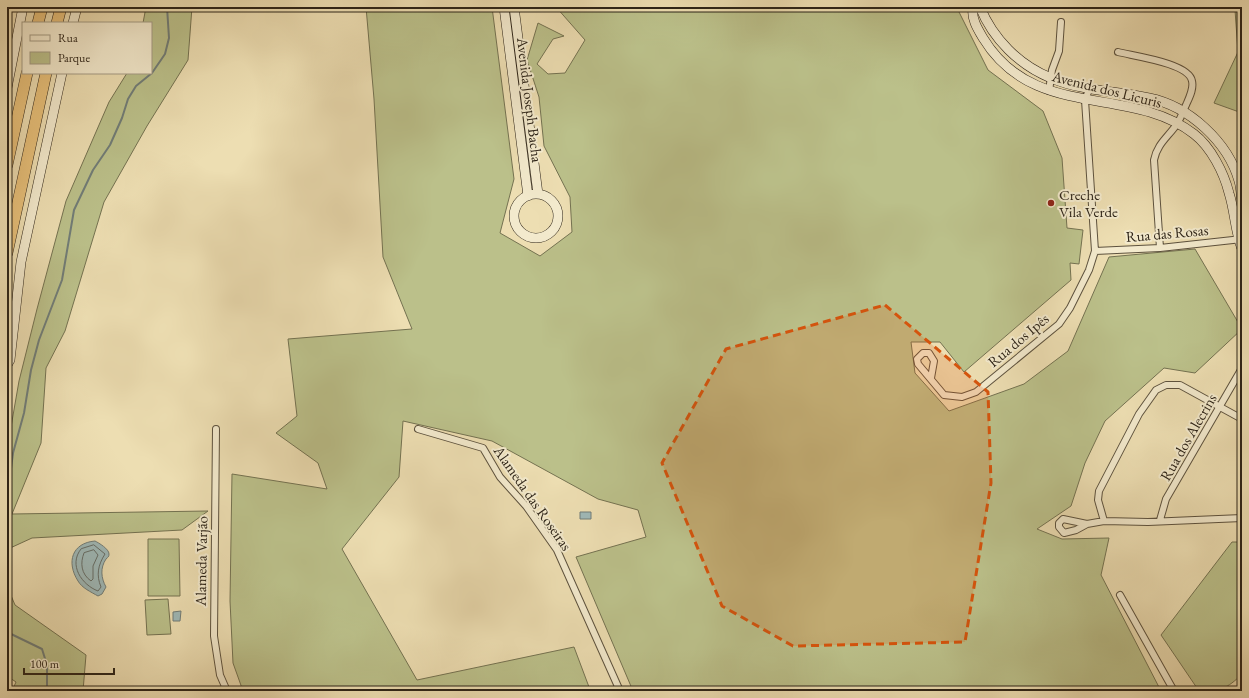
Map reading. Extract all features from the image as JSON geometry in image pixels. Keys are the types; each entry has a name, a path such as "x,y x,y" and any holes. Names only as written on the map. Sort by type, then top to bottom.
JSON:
{"highway":[{"path":"38,22 42,7"},
{"path":"57,22 60,7"},
{"path":"7,165 27,74"},
{"path":"7,253 46,74"}],"street":[{"path":"7,88 23,7"},
{"path":"73,22 77,7"},
{"name":"Avenida Joseph Bacha","path":"504,7 528,196"},
{"name":"Avenida Joseph Bacha","path":"514,7 538,194"},
{"name":"Avenida dos Licuris","path":"973,7 975,25 991,49 1009,68 1049,91 1085,100 1150,112 1178,123 1195,134 1208,149 1219,167 1230,193 1242,249"},
{"name":"Avenida dos Licuris","path":"980,7 989,26 1013,56 1028,66 1051,78 1090,88 1151,98 1183,112 1202,125 1228,157 1239,182 1242,202"},
{"path":"1049,91 1059,50 1061,22"},
{"path":"1118,52 1161,62 1182,69 1189,74 1192,80 1193,87 1178,123 1156,149 1155,154 1160,248"},
{"path":"7,365 10,360 21,262 62,74"},
{"name":"Rua dos Ipês","path":"931,378 939,391 948,397 962,397 976,392 1059,324 1070,308 1089,270 1094,251 1085,100 1090,88"},
{"path":"538,194 551,201 558,213 557,220 551,232 538,238 524,235 515,225 514,211 517,204 528,196 538,194"},
{"name":"Rua das Rosas","path":"1094,251 1160,248 1240,239"},
{"name":"Rua dos Alecrins","path":"1160,520 1166,499 1242,368"},
{"path":"1104,521 1098,500 1099,491 1139,414 1156,390 1166,385 1180,385 1221,406 1242,419"},
{"name":"Alameda Varjão","path":"216,429 214,636 220,675 227,691"},
{"name":"Alameda das Roseiras","path":"418,429 483,448 500,478 526,506 557,550 620,691"},
{"path":"1087,524 1104,521 1148,522 1160,520 1242,518"},
{"path":"1120,595 1174,691"}],"highlighted area":[{"path":"885,305 988,392 991,483 965,642 793,646 722,606 662,463 726,349"}],"green space":[{"path":"146,7 192,7 188,60 147,126 104,202 65,331 46,368 41,443 12,514 208,511 182,530 32,538 8,549 7,552 7,450 19,381 37,309 66,201 109,102 126,74 152,74 152,22 143,22"},
{"path":"366,7 492,7 514,179 500,233 540,256 572,232 570,197 544,146 539,97 527,60 538,23 564,36 553,39 537,64 548,74 565,73 585,40 556,7 958,7 958,10 988,70 1043,111 1062,158 1067,228 1083,230 1079,264 1070,263 1071,280 964,372 940,342 911,342 915,373 949,411 1024,384 1068,351 1109,257 1195,249 1242,329 1195,373 1164,368 1105,421 1085,463 1071,506 1037,529 1062,539 1109,538 1101,575 1161,691 633,691 576,557 646,537 638,510 598,499 492,441 403,421 399,477 342,549 417,680 574,647 589,687 576,691 243,691 233,663 230,601 232,474 327,489 318,463 276,433 297,416 288,339 412,329 383,257 374,99"},
{"path":"1226,7 1242,7 1242,113 1214,103 1238,52 1235,10"},
{"path":"148,539 179,539 180,596 148,596"},
{"path":"1232,542 1242,542 1242,674 1232,683 1218,690 1199,691 1161,635"},
{"path":"7,586 15,605 86,655 83,691 12,691 16,682 7,676"},
{"path":"168,599 171,634 147,635 145,600"}],"water":[{"path":"580,512 591,512 591,519 580,519"},
{"path":"95,541 106,548 109,552 109,556 104,562 102,569 102,577 106,587 102,594 98,596 82,586 74,574 72,567 73,555 76,550 81,545"},
{"path":"181,611 180,621 173,621 173,612"}],"waterway":[{"path":"152,73 165,54 169,38 167,7"},
{"path":"7,499 13,453 24,413 31,370 39,340 62,280 74,210 93,170 110,145 122,118 128,99 136,86 151,74"},
{"path":"7,632 42,649 47,665 47,691"}],"place":[{"name":"Creche Vila Verde","path":"1051,203"}]}
